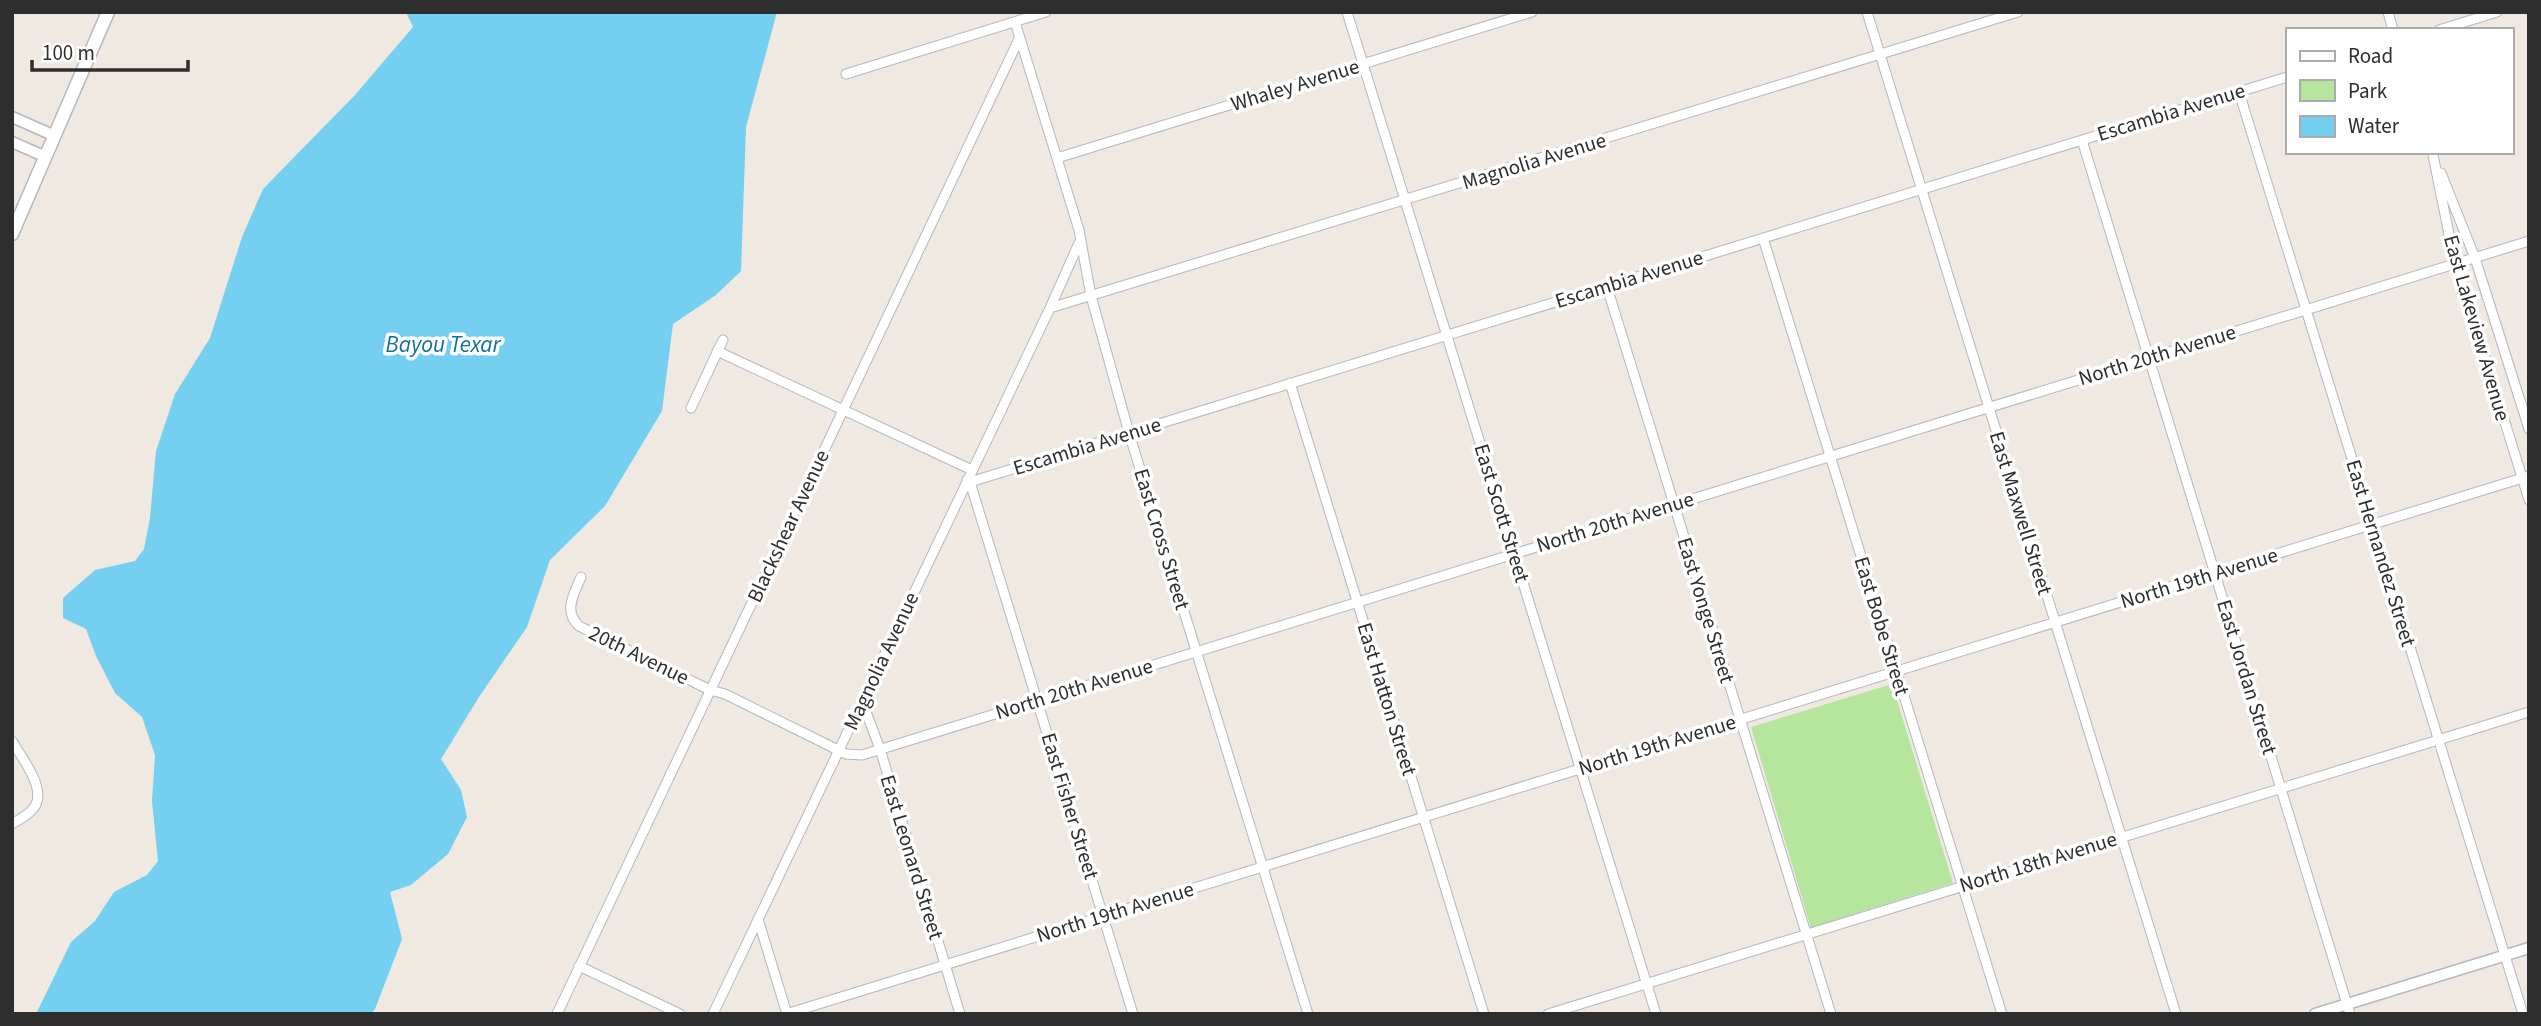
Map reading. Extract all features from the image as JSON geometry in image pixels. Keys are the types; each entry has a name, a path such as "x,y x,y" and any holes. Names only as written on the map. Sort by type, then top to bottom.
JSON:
{"main road":[{"path":"12,234 108,12"}],"street":[{"path":"846,74 1046,12"},
{"name":"East Scott Street","path":"1348,12 1656,1014"},
{"name":"Whaley Avenue","path":"1058,158 1532,12"},
{"name":"East Maxwell Street","path":"1867,12 2176,1014"},
{"name":"Magnolia Avenue","path":"1050,308 2018,12"},
{"path":"2445,28 2497,12"},
{"name":"East Cross Street","path":"1015,22 1079,230 1091,296 1129,433 1308,1014"},
{"name":"Blackshear Avenue","path":"556,1014 1020,39"},
{"name":"Escambia Avenue","path":"968,481 2286,77"},
{"name":"East Hernandez Street","path":"2239,92 2524,1014"},
{"path":"12,117 55,136"},
{"name":"East Jordan Street","path":"2081,139 2349,1009"},
{"path":"12,142 46,157"},
{"name":"East Lakeview Avenue","path":"2433,154 2475,258 2529,429"},
{"name":"East Lakeview Avenue","path":"2433,154 2456,262 2525,477 2529,500"},
{"name":"Magnolia Avenue","path":"713,1014 1050,308 1078,248 1079,230"},
{"name":"East Bobe Street","path":"1763,238 2002,1014"},
{"name":"North 20th Avenue","path":"710,690 724,694 838,750 854,755 880,749 2529,241"},
{"name":"East Yonge Street","path":"1607,286 1831,1014"},
{"path":"691,408 723,340"},
{"path":"717,351 972,470"},
{"name":"East Hatton Street","path":"1290,383 1484,1014"},
{"name":"North 19th Avenue","path":"786,1014 2525,477"},
{"name":"East Fisher Street","path":"968,481 1133,1014"},
{"name":"20th Avenue","path":"581,577 569,610 579,626 710,690"},
{"name":"East Leonard Street","path":"862,701 880,749 960,1014"},
{"name":"North 18th Avenue","path":"1548,1014 2529,712"},
{"path":"12,741 38,792 36,805 12,824"},
{"path":"758,919 786,1014"},
{"path":"2315,1014 2349,1009 2529,948"},
{"path":"579,966 680,1014"}],"green space":[{"path":"1892,684 1953,883 1811,928 1751,727"}],"water":[{"name":"Bayou Texar","path":"406,12 777,12 746,127 741,271 716,295 673,324 662,411 605,506 550,560 527,627 441,759 461,790 467,817 448,854 411,885 390,892 402,939 371,1014 36,1014 71,942 95,921 114,892 147,875 158,861 152,801 155,755 142,717 115,693 86,629 63,618 63,598 95,570 135,561 144,549 150,518 156,451 175,394 210,338 242,237 263,189 355,95 413,27"}]}
